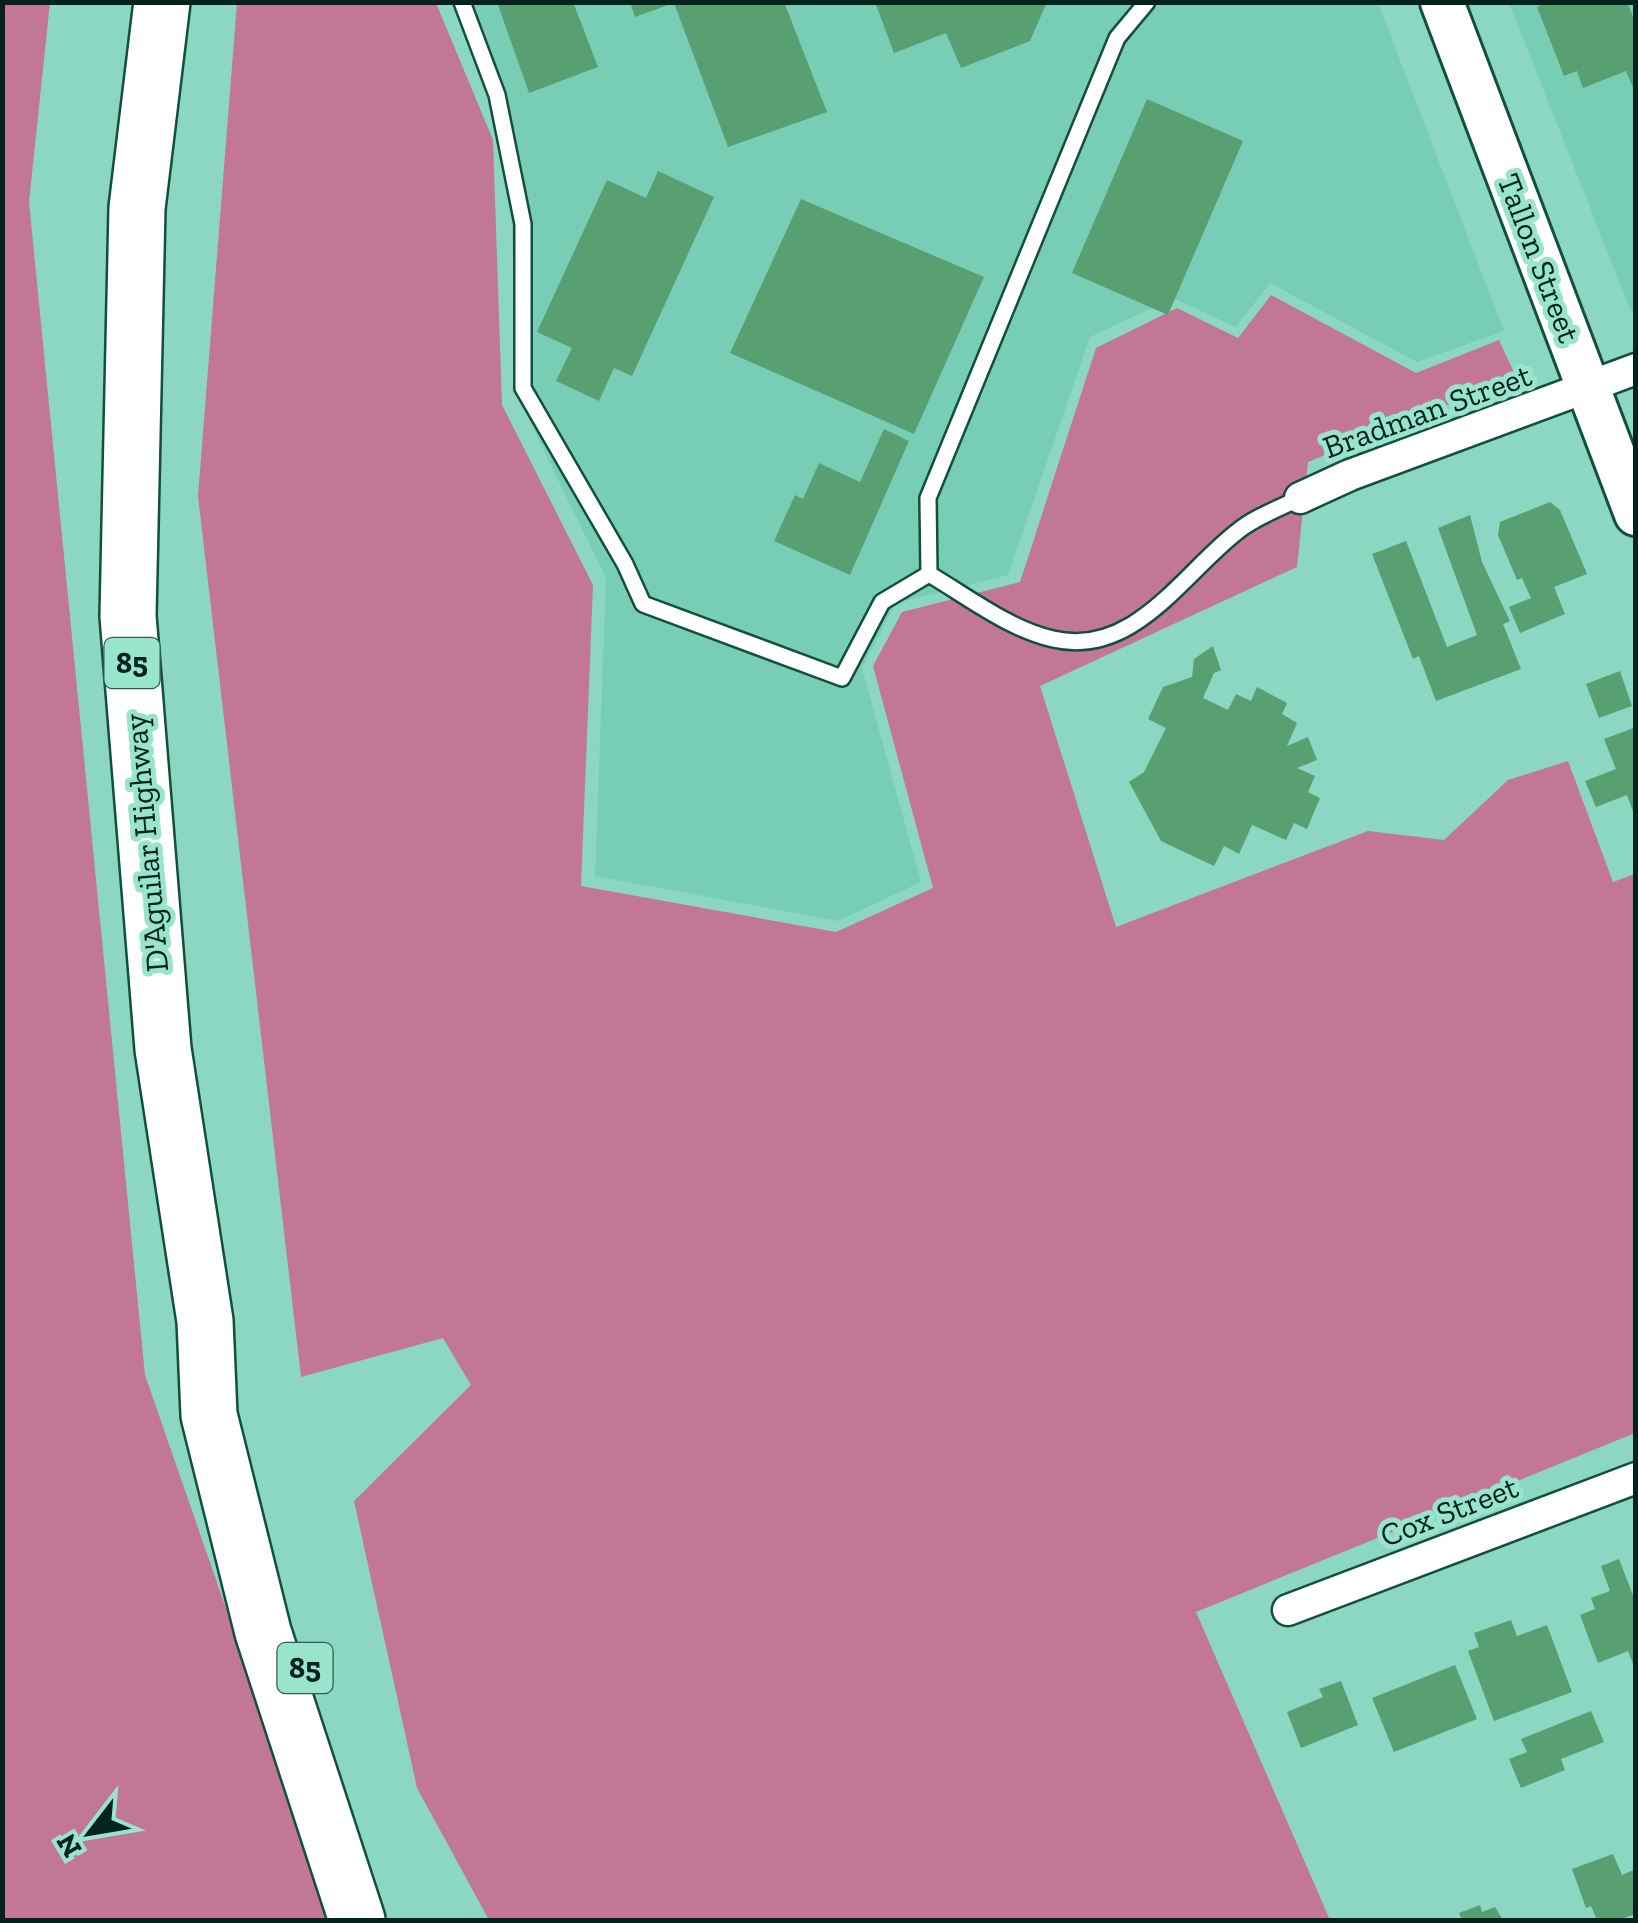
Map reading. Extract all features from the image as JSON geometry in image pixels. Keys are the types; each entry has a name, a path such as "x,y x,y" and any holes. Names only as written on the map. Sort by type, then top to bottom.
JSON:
{"highway":[{"name":"D'Aguilar Highway","path":"162,2 137,208 128,616 163,1048 206,1321 209,1415 233,1518 294,1738 357,1920"},
{"name":"D'Aguilar Highway","path":"206,1321 237,1412 306,1670 388,1920"}],"street":[{"name":"Tallon Street","path":"1442,2 1636,514"},
{"name":"Bradman Street","path":"1300,498 1350,475 1636,369"},
{"name":"Cox Street","path":"1288,1610 1636,1478"}],"lane":[{"path":"462,2 497,95 523,224 523,388 625,564 643,604 842,678 882,602 930,574"},
{"path":"930,574 928,498 1117,38 1148,2"},
{"path":"930,574 1002,618 1054,640 1105,640 1173,596 1239,530 1300,498"}],"shaded area":[{"path":"50,2 29,202 145,1375 334,1920 3,1920 2,3"},
{"path":"237,3 436,3 493,140 502,405 593,585 581,886 836,932 933,888 873,666 902,612 1020,582 1096,348 1177,308 1238,338 1271,295 1416,373 1499,340 1516,377 1308,462 1297,567 1040,686 1116,927 1368,831 1444,840 1508,780 1568,761 1613,882 1635,874 1635,1433 1196,1612 1330,1920 489,1920 417,1788 354,1501 471,1385 443,1338 301,1377 198,496"},
{"path":"451,3 1378,3 1504,331 1417,362 1270,283 1236,327 1173,298 1090,337 1008,575 896,603 862,668 921,882 838,921 595,876 606,578 519,399 508,137"},
{"path":"1509,3 1635,3 1635,310 1631,311"}],"building":[{"path":"497,2 573,2 598,67 529,93"},
{"path":"630,2 784,2 827,112 728,147 674,3 635,17"},
{"path":"875,2 1047,2 1030,41 961,68 946,33 894,53"},
{"path":"1547,2 1627,2 1636,24 1636,95 1626,71 1583,88 1577,71 1564,76 1537,7"},
{"path":"1147,99 1243,141 1168,315 1072,273"},
{"path":"658,171 714,197 632,376 614,368 599,401 556,381 572,348 537,332 607,180 646,198"},
{"path":"801,199 984,277 914,434 730,353"},
{"path":"884,429 909,441 850,575 774,541 795,495 803,499 819,463 860,482"},
{"path":"1550,502 1560,510 1587,574 1554,587 1565,614 1520,633 1509,607 1531,598 1522,578 1517,580 1498,535 1500,522"},
{"path":"1470,515 1482,562 1510,621 1503,624 1521,669 1436,701 1419,656 1413,659 1372,554 1406,541 1447,647 1477,635 1438,528"},
{"path":"1213,646 1221,670 1214,673 1203,698 1228,710 1236,694 1251,701 1257,687 1287,703 1282,714 1297,723 1287,746 1308,737 1317,760 1297,768 1315,776 1308,792 1320,798 1307,829 1294,823 1286,840 1252,825 1239,854 1224,846 1214,866 1161,841 1129,782 1144,772 1166,728 1148,719 1163,687 1192,677 1194,659"},
{"path":"1620,671 1632,706 1599,718 1586,684"},
{"path":"1636,727 1635,817 1627,795 1596,807 1585,781 1616,769 1604,739"},
{"path":"1619,1559 1636,1603 1635,1669 1628,1651 1598,1663 1580,1615 1595,1609 1591,1598 1610,1591 1601,1566"},
{"path":"1511,1620 1517,1636 1547,1625 1572,1692 1494,1721 1468,1651 1479,1647 1474,1633"},
{"path":"1455,1665 1477,1719 1394,1752 1372,1698"},
{"path":"1341,1681 1358,1725 1301,1748 1287,1712 1323,1697 1319,1689"},
{"path":"1591,1711 1604,1742 1561,1759 1565,1770 1521,1788 1509,1759 1527,1752 1521,1739"},
{"path":"1613,1854 1622,1875 1636,1869 1636,1914 1618,1920 1597,1920 1591,1906 1586,1908 1572,1869"},
{"path":"1480,1905 1482,1912 1495,1907 1503,1920 1462,1920 1459,1913"}]}
